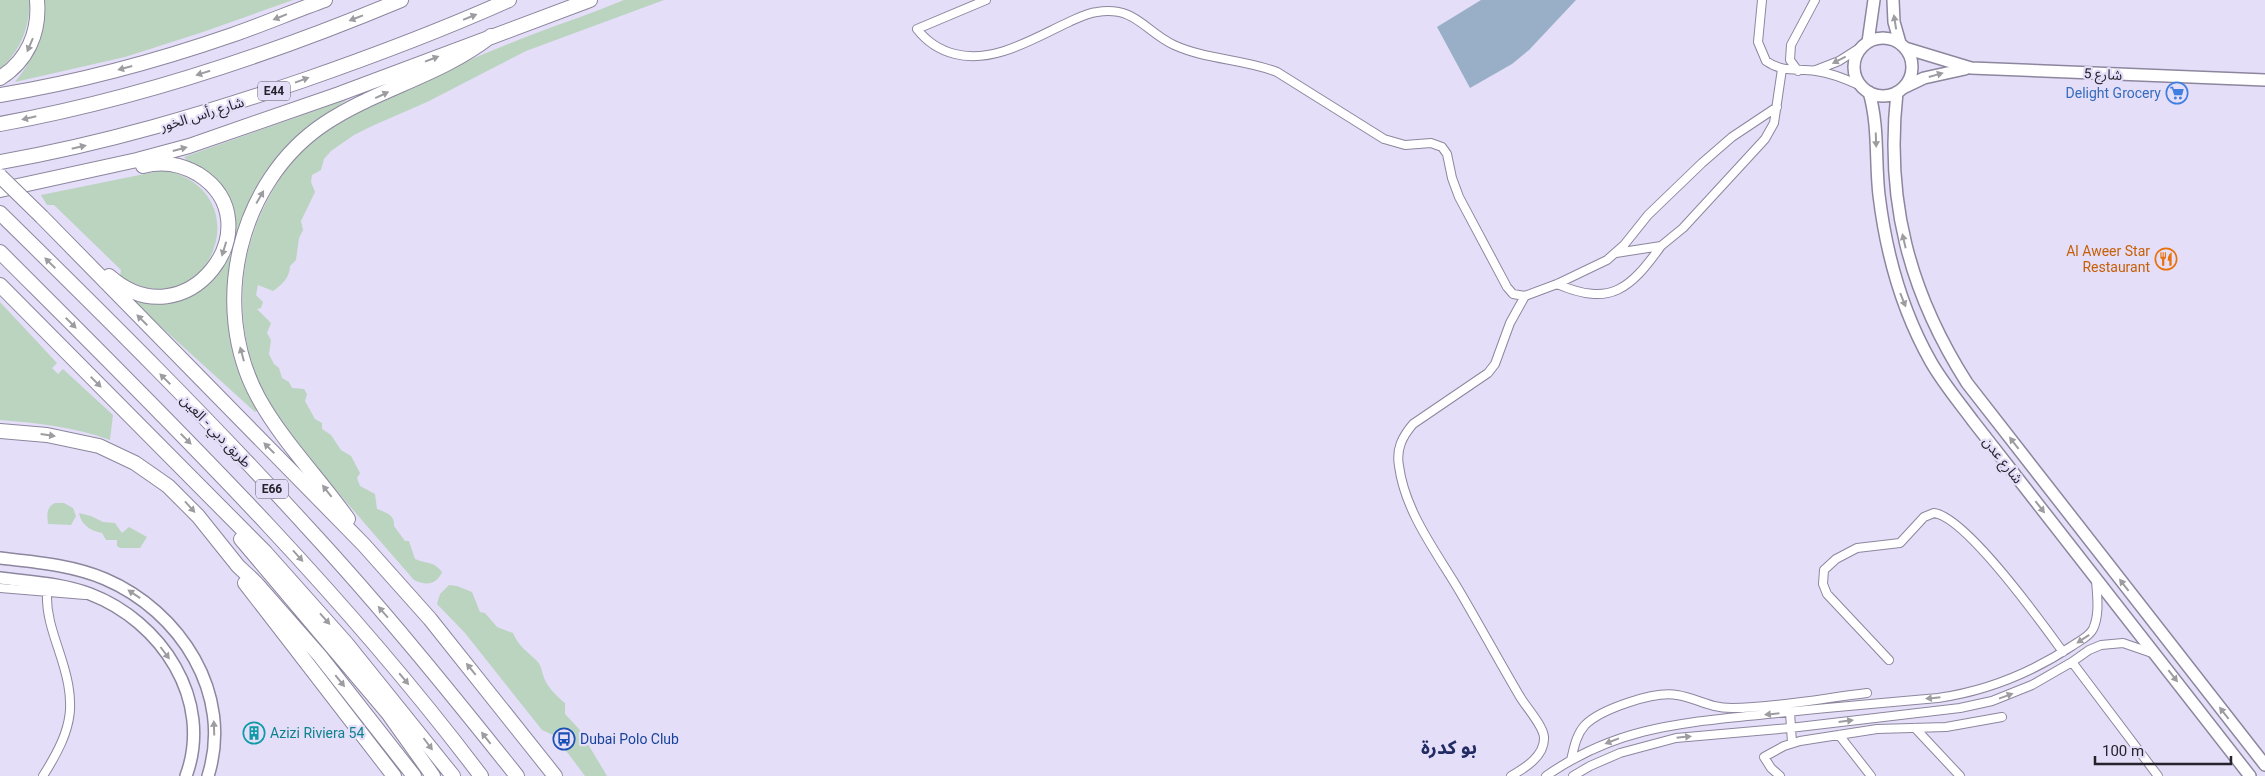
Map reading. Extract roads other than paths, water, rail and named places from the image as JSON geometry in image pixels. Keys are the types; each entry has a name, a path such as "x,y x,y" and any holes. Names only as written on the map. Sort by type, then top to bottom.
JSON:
{"highway":[{"path":"0,78 24,58 29,48 36,22 37,0"},
{"path":"0,94 79,79 176,54 233,35 325,0"},
{"path":"0,124 104,101 207,72 298,40 401,0"},
{"name":"شارع رأس الخور","path":"0,162 118,137 222,108 362,59 509,0"},
{"path":"0,190 64,177 189,146 339,94 590,0"},
{"path":"364,545 336,502 274,422 258,397 246,369 238,340 234,311 234,280 240,250 248,222 258,199 287,157 311,134 350,109 466,54 491,36"},
{"path":"64,177 77,181 156,164 179,166 200,176 212,186 221,200 226,216 226,245 214,270 197,285 173,296 156,297 132,292 78,256"},
{"path":"0,176 364,545 430,619 555,776"},
{"name":"طريق دبي - العين","path":"3,216 236,451 309,528 398,630 517,776"},
{"name":"طريق دبي - العين","path":"0,252 207,460 294,552 351,615 448,732 481,776"},
{"path":"0,285 195,482 214,498 265,552 346,643 453,776"},
{"path":"0,431 79,440 99,446 135,463 158,478 183,499 238,566 256,583 320,656 414,776"},
{"path":"195,482 202,494 388,713 432,776"},
{"path":"238,566 249,589 394,776"}],"street":[{"path":"986,0 917,30 930,44 940,49 960,55 981,57 1003,51 1089,13 1107,11 1126,13 1137,17 1154,33 1182,48 1277,72 1384,139 1405,145 1431,143 1439,145 1447,154 1452,178 1459,197 1507,286 1513,294 1525,296 1594,268 1616,253 1648,215 1702,162 1732,137 1777,107"},
{"path":"1762,0 1758,42 1766,61 1782,69 1814,70 1839,61 1864,44 1878,38 1890,38 1902,46 1910,56 1911,73 1900,90 1888,95 1865,89 1846,79 1814,70"},
{"path":"1798,71 1790,60 1791,45 1816,0"},
{"path":"1865,89 1855,77 1853,66 1856,56 1864,44 1874,0"},
{"path":"1893,0 1894,22 1902,46"},
{"name":"شارع 5","path":"1902,46 1970,68"},
{"name":"شارع 5","path":"1900,90 1947,72 1970,68 2265,80"},
{"path":"1557,284 1591,294 1614,292 1628,285 1661,246 1683,228 1764,139 1774,123 1782,69"},
{"name":"شارع عدن","path":"1865,89 1874,114 1882,226 1900,294 1931,362 1951,391 2250,776"},
{"name":"شارع عدن","path":"1900,90 1893,123 1893,160 1901,227 1919,293 1949,354 1967,383 2265,765"},
{"path":"1616,253 1661,246"},
{"path":"1511,776 1531,764 1541,750 1544,738 1541,728 1520,697 1418,520 1402,481 1398,454 1404,435 1413,424 1488,373 1495,364 1510,322 1525,296"},
{"path":"1889,660 1827,594 1823,584 1824,570 1836,559 1857,548 1900,544 1924,517 1934,513 1954,523 1976,544 2063,652"},
{"path":"0,558 63,567 103,578 141,600 175,630 196,661 210,697 214,736 208,776"},
{"path":"1546,776 1571,760 1613,740 1663,727 1968,693 2012,679 2063,652 2090,634 2093,627 2097,599 2096,578"},
{"path":"2,581 19,588 76,596 90,594"},
{"path":"2,581 61,586 90,594 119,610 148,632 182,678 192,704 194,731 192,758 186,776"},
{"path":"43,776 56,755 65,732 71,701 69,684 48,615 47,592"},
{"path":"1573,776 1590,766 1620,753 1657,742 1685,737 1790,728 1960,708 1984,703 2019,691 2072,662 2089,650 2112,643 2134,646 2156,655"},
{"path":"2072,662 2158,776"},
{"path":"1571,760 1579,733 1589,722 1602,714 1656,695 1679,695 1708,706 1733,708 1868,693"},
{"path":"1790,712 1792,743"},
{"path":"1780,776 1771,768 1764,757 1792,743 1877,729 1967,724 2002,717"},
{"path":"1915,728 1960,776"},
{"path":"1839,735 1871,776"}],"water":[{"path":"1481,0 1576,0 1529,50 1512,64 1470,88 1437,27"}],"place":[{"name":"Delight Grocery","path":"2177,93"},
{"name":"Al Aweer Star Restaurant","path":"2166,259"},
{"name":"Azizi Riviera 54","path":"254,733"},
{"name":"Dubai Polo Club","path":"564,739"}],"district":[{"name":"بو كدرة","path":"1449,747"}]}
